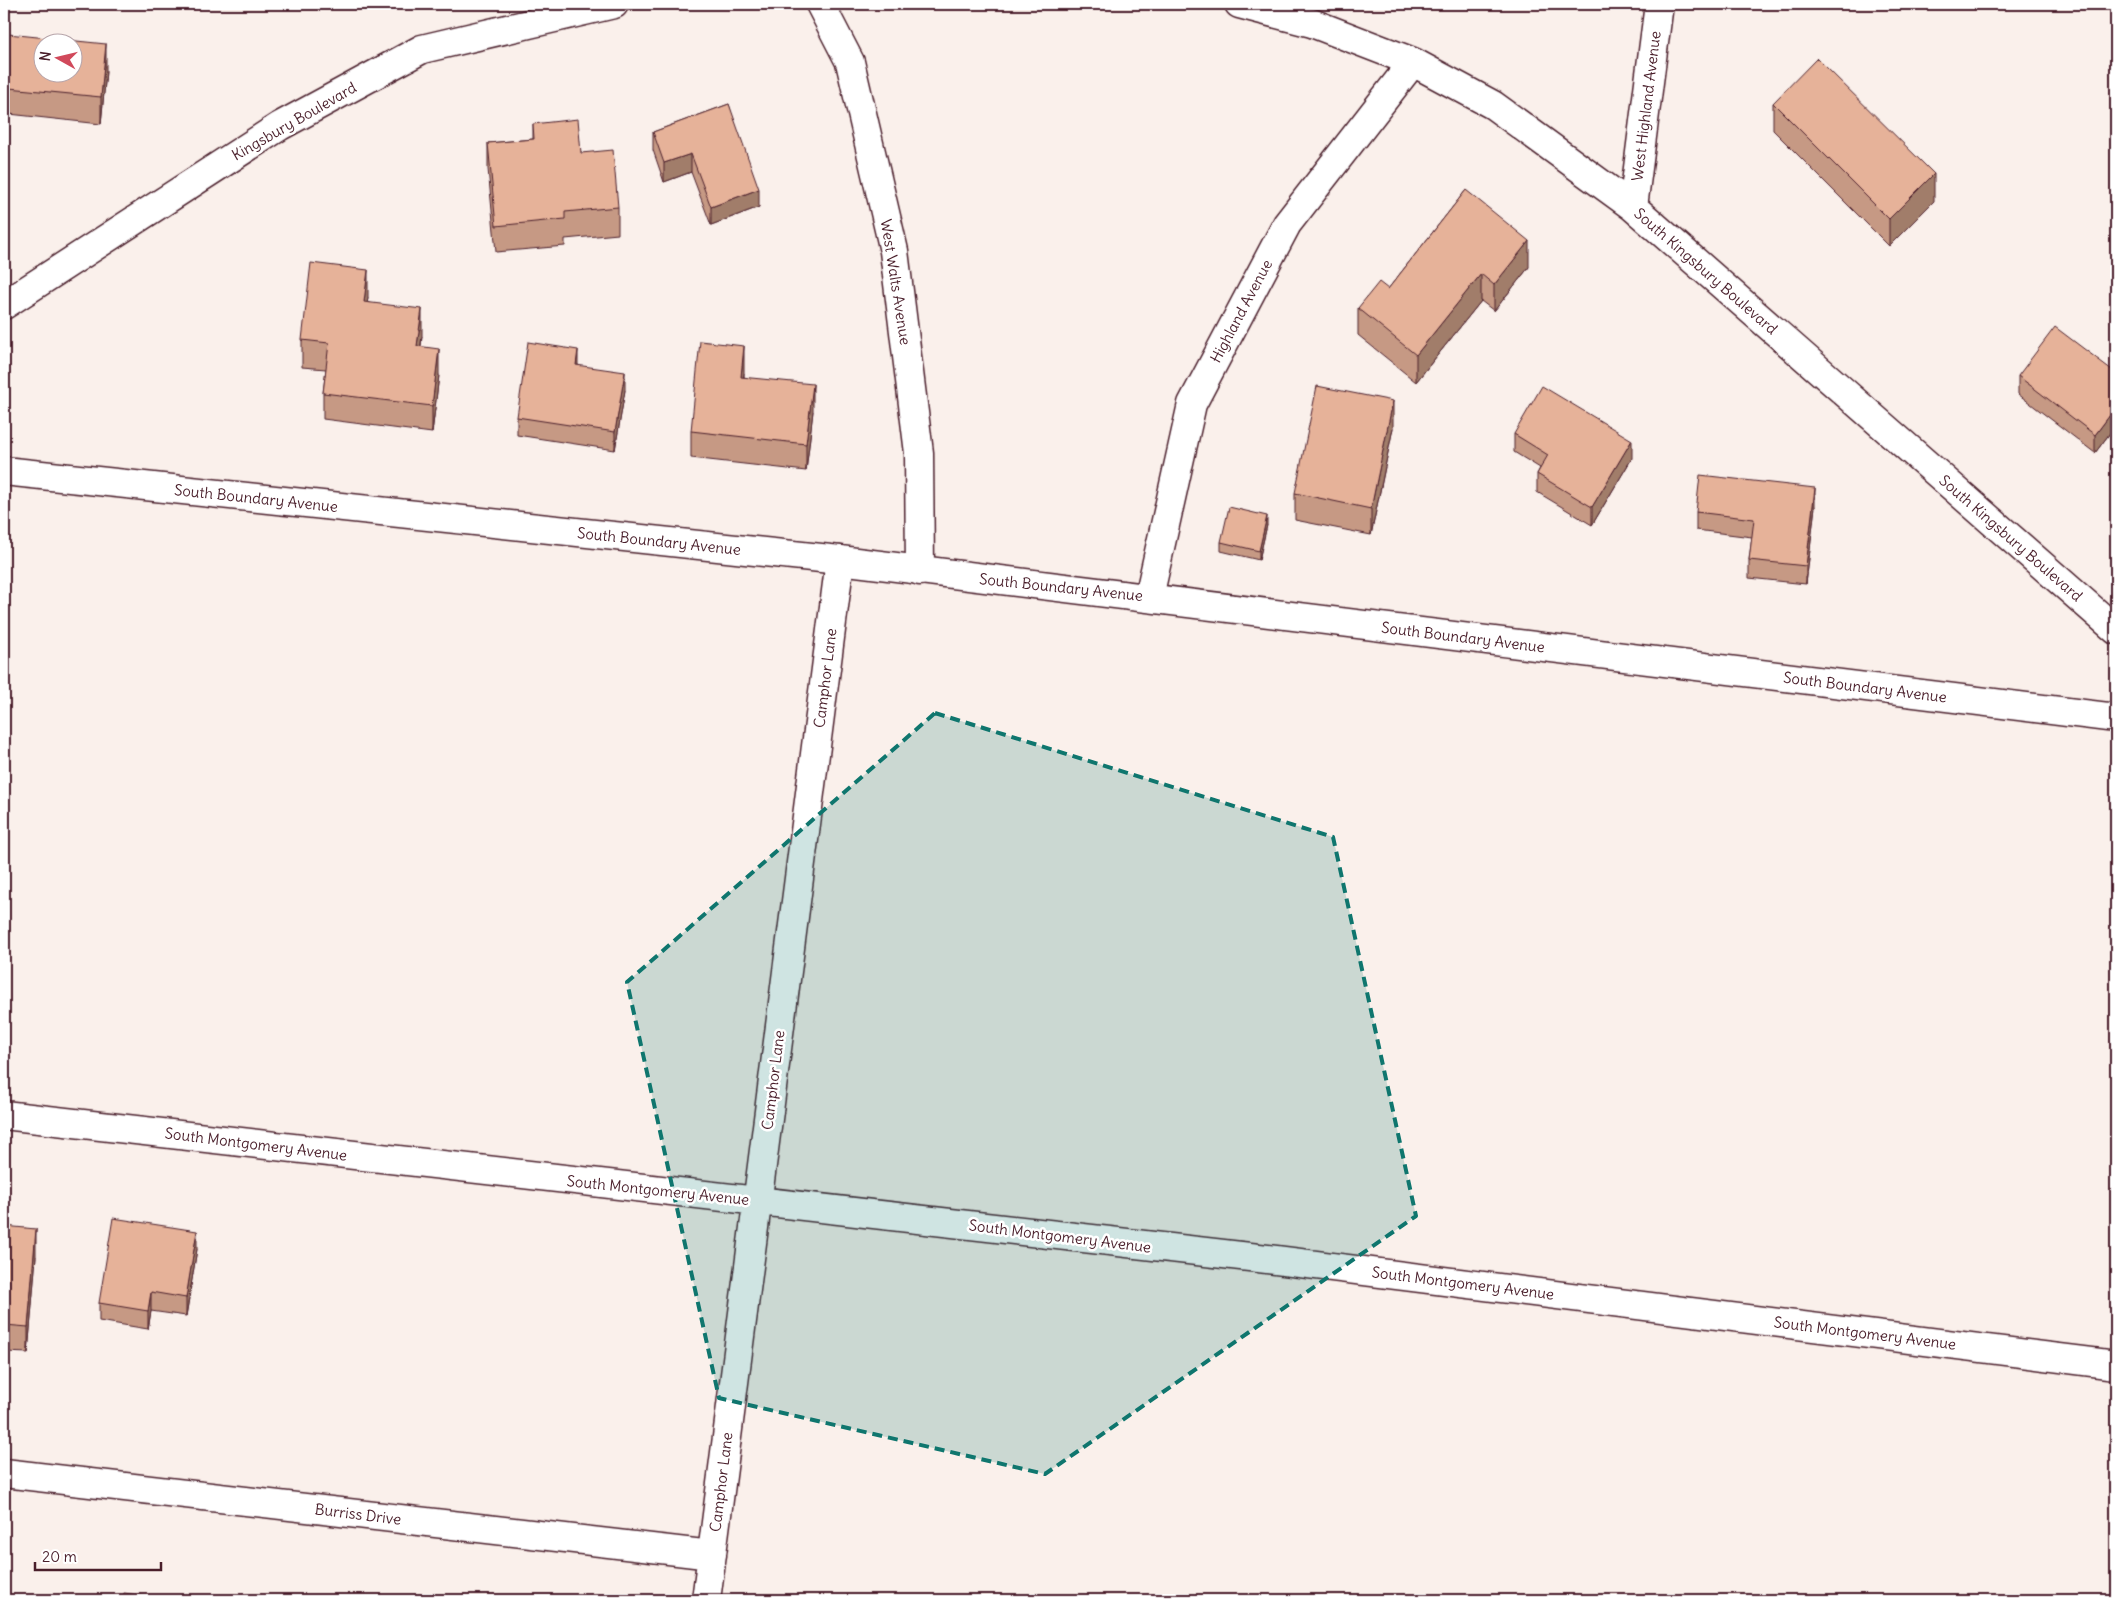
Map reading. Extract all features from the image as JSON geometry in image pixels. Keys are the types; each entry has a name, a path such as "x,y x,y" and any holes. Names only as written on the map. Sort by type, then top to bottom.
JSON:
{"street":[{"name":"Kingsbury Boulevard","path":"4,304 280,126 422,49 614,4"},
{"name":"West Walts Avenue","path":"820,4 850,62 894,251 919,453 920,571"},
{"name":"South Kingsbury Boulevard","path":"1239,4 1312,23 1413,62 1493,105 1633,207 2116,630"},
{"name":"West Highland Avenue","path":"1633,207 1659,4"},
{"name":"Highland Avenue","path":"1149,597 1192,404 1288,224 1413,62"},
{"name":"South Boundary Avenue","path":"4,471 840,560 2116,718"},
{"name":"Camphor Lane","path":"706,1600 840,560"},
{"name":"South Montgomery Avenue","path":"4,1115 1276,1260 2116,1365"},
{"name":"Burriss Drive","path":"4,1473 712,1555"}],"highlighted area":[{"path":"935,713 1333,837 1416,1216 1045,1474 719,1398 627,982"}],"building":[{"path":"8,34 32,36 32,82 82,82 82,42 106,44 101,97 9,88 6,127 4,127 4,41 7,41"},
{"path":"1817,58 1934,174 1889,219 1773,103"},
{"path":"729,104 759,189 711,207 691,154 664,163 653,132"},
{"path":"578,119 581,153 613,150 618,207 565,212 565,219 496,226 488,143 534,139 533,124"},
{"path":"1466,190 1529,241 1494,285 1481,274 1416,355 1358,308 1379,282 1388,289"},
{"path":"311,263 368,270 364,302 422,309 417,346 439,349 432,406 323,393 329,343 302,340"},
{"path":"2055,327 2116,373 2116,407 2095,435 2018,376"},
{"path":"700,341 744,346 741,377 813,384 806,444 691,431"},
{"path":"528,342 578,350 576,365 625,372 615,432 517,417"},
{"path":"1317,386 1393,401 1371,509 1295,493"},
{"path":"1542,386 1632,440 1592,507 1537,474 1548,455 1514,434"},
{"path":"1700,475 1815,488 1806,566 1749,560 1754,519 1696,512"},
{"path":"1229,507 1267,516 1259,551 1221,542"},
{"path":"113,1218 197,1231 186,1298 151,1292 148,1311 99,1303"},
{"path":"4,1226 36,1229 28,1327 5,1325 7,1304 4,1304"},
{"path":"124,1593 172,1600 122,1600"}]}
